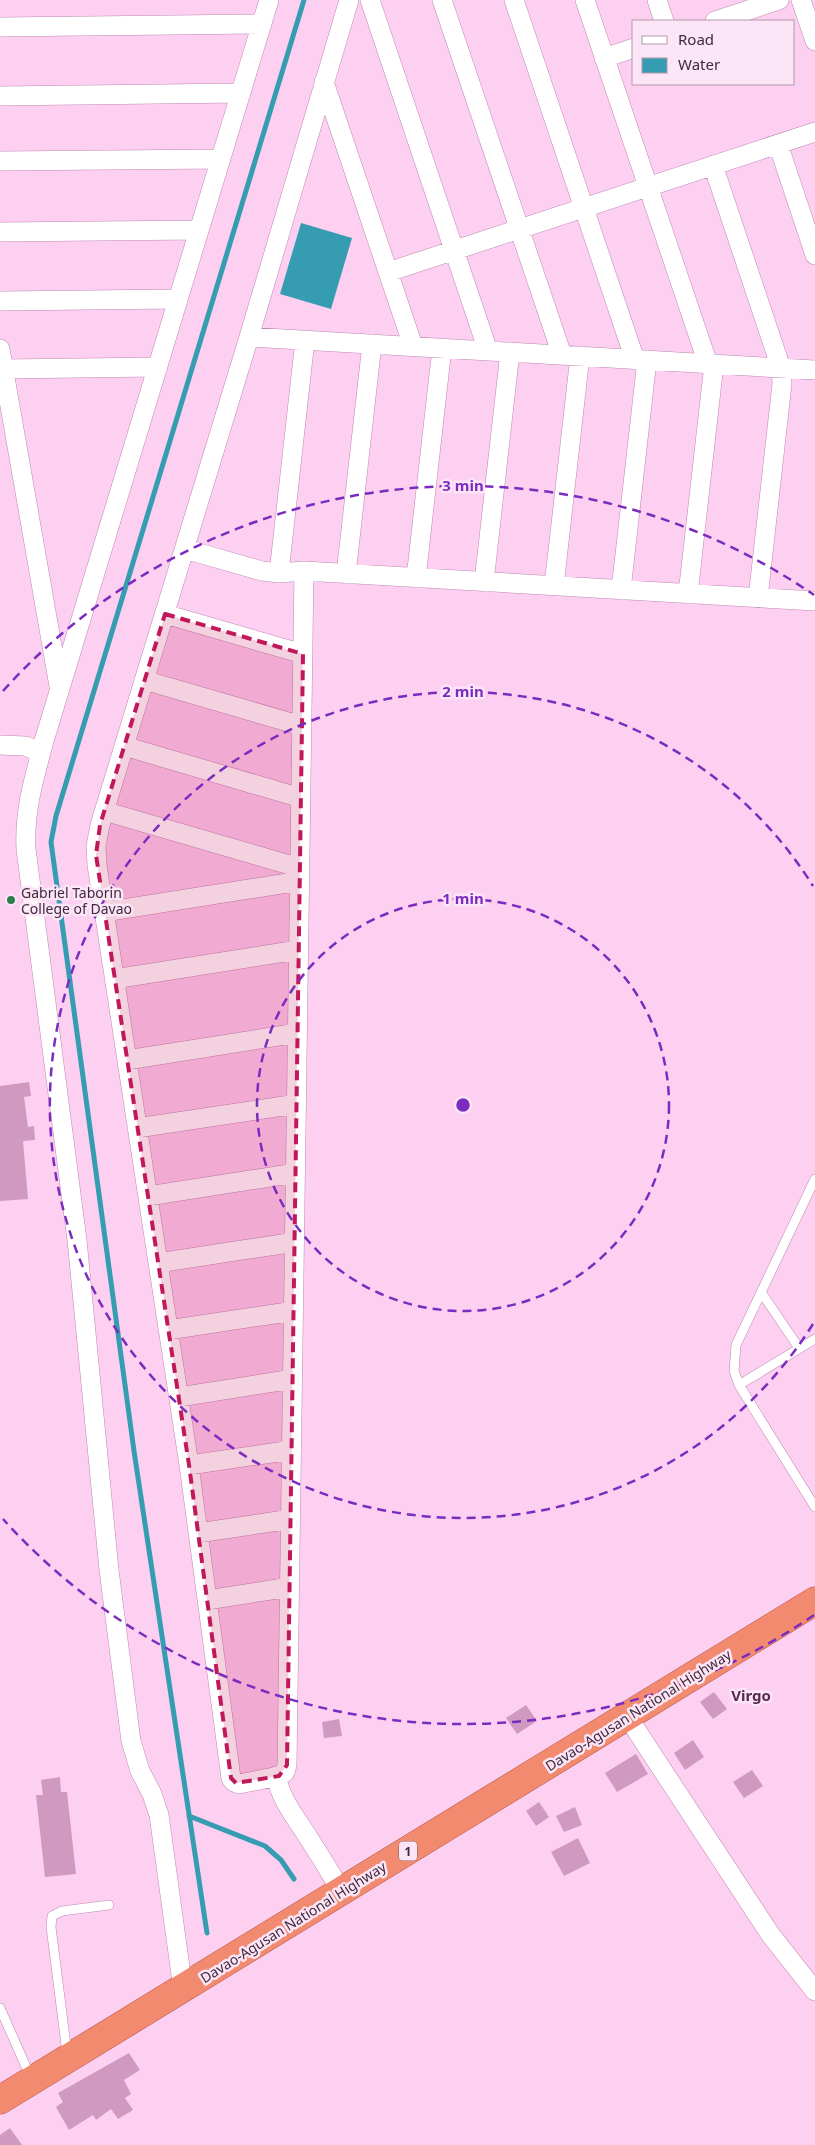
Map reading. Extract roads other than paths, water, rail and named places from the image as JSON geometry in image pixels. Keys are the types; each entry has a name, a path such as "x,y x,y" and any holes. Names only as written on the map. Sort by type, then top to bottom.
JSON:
{"highway":[{"name":"Davao-Agusan National Highway","path":"0,2100 342,1892 815,1600"}],"street":[{"path":"183,1989 158,1815 152,1794 140,1771 131,1740 109,1570 77,1240 26,849 25,827 27,806 40,752 269,0"},
{"path":"304,571 287,1765 285,1772 276,1776 239,1784 230,1778 189,1465 114,979 96,846 104,811 249,337 348,0"},
{"path":"370,0 488,351"},
{"path":"442,0 519,229 571,356 554,586"},
{"path":"514,0 584,208 641,360 621,590"},
{"path":"585,0 648,187 711,364 688,594"},
{"path":"657,0 664,20"},
{"path":"716,20 732,8 780,0"},
{"path":"801,0 815,41"},
{"path":"0,27 262,24"},
{"path":"604,58 632,49"},
{"path":"324,82 413,346"},
{"path":"0,96 241,93"},
{"path":"388,272 815,132"},
{"path":"778,144 815,255"},
{"path":"0,161 221,159"},
{"path":"713,165 781,368 782,384 758,598"},
{"path":"0,232 199,230"},
{"path":"0,301 178,299"},
{"path":"249,337 815,370"},
{"path":"279,573 305,340"},
{"path":"346,574 372,344"},
{"path":"416,578 442,348"},
{"path":"0,349 60,690"},
{"path":"484,582 510,352"},
{"path":"4,369 158,367"},
{"path":"184,549 250,568 279,573 304,571 815,601"},
{"path":"164,614 303,654"},
{"path":"144,680 302,726"},
{"path":"0,745 25,746 40,752"},
{"path":"124,746 301,798"},
{"path":"104,811 300,875"},
{"path":"104,912 300,875"},
{"path":"114,979 298,950"},
{"path":"127,1060 297,1034"},
{"path":"138,1128 296,1104"},
{"path":"148,1196 296,1173"},
{"path":"158,1263 295,1242"},
{"path":"168,1330 294,1311"},
{"path":"178,1397 293,1379"},
{"path":"189,1465 292,1450"},
{"path":"198,1533 291,1519"},
{"path":"207,1600 290,1587"},
{"path":"627,1716 770,1934 815,1991"},
{"path":"276,1776 288,1809 312,1843 342,1892"}],"lane":[{"path":"815,1180 736,1345 734,1371 739,1386 815,1507"},
{"path":"761,1292 799,1348"},
{"path":"739,1386 815,1338"},
{"path":"68,2059 51,1927 52,1916 62,1911 110,1905"},
{"path":"0,2008 32,2080"}],"water":[{"path":"301,223 352,238 331,309 280,294"}],"waterway":[{"path":"207,1933 134,1451 51,842 56,816 304,0"},
{"path":"189,1816 265,1846 281,1860 294,1879"}],"place":[{"name":"Gabriel Taborin College of Davao","path":"11,900"}],"district":[{"name":"Virgo","path":"751,1695"}]}
